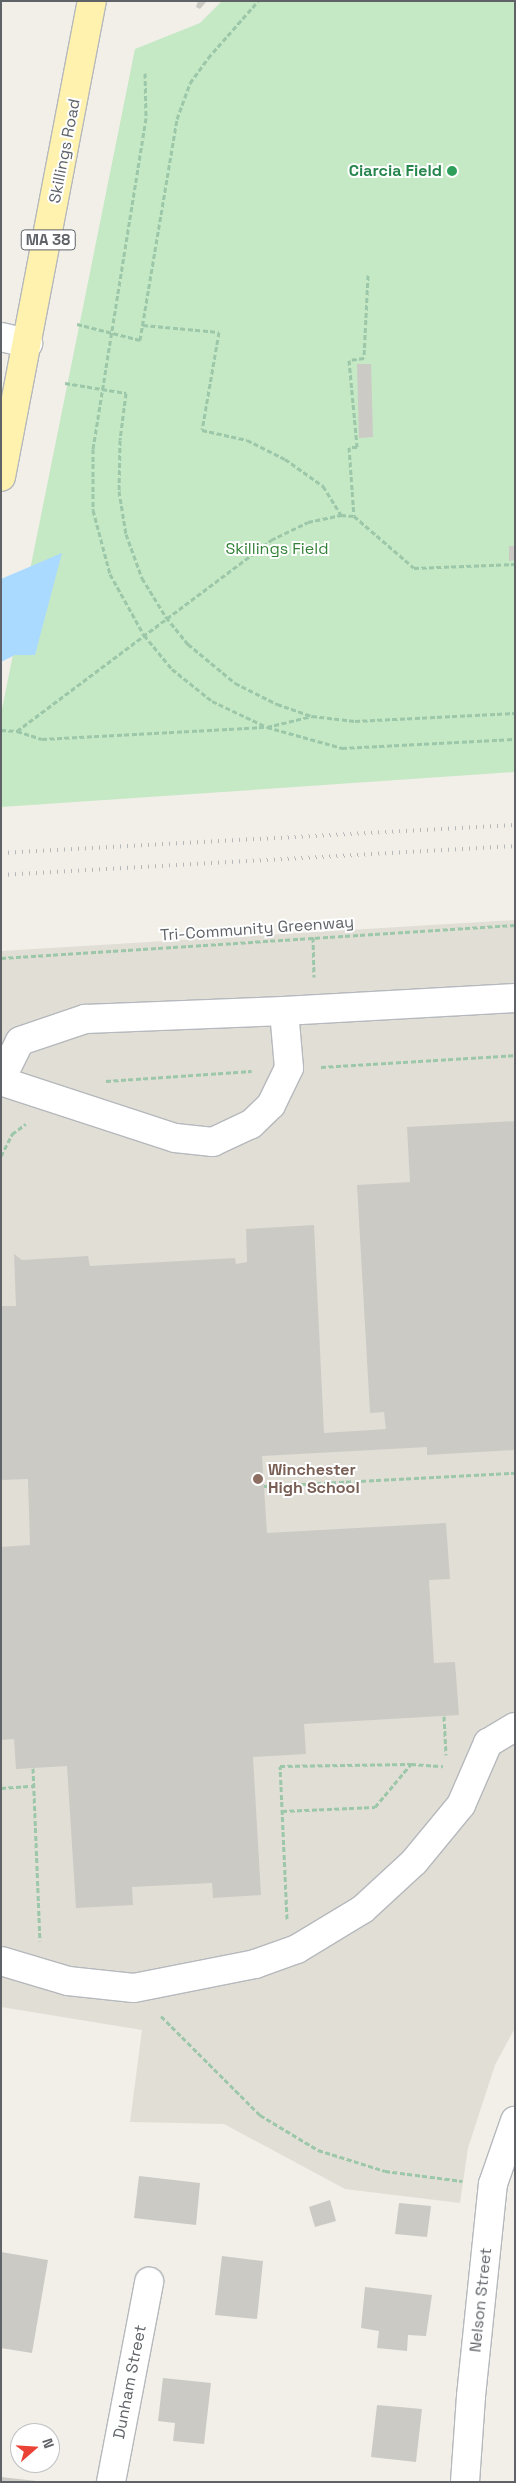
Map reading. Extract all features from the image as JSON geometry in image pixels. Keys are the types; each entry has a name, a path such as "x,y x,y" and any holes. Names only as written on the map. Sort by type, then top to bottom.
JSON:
{"main road":[{"name":"Skillings Road","path":"1,477 92,1"}],"street":[{"path":"1,337 28,343"},
{"path":"284,1011 289,1068 271,1105 251,1124 213,1142 175,1138 1,1080 20,1041 85,1019 284,1011 515,998"},
{"path":"1,1960 68,1981 134,1988 255,1964 297,1949 363,1909 414,1862 461,1805 488,1743 515,1727"},
{"path":"488,1743 515,1751"},
{"name":"Nelson Street","path":"465,2482 471,2396 493,2184 515,2121"},
{"name":"Dunham Street","path":"112,2482 149,2282"}],"path":[{"path":"77,324 140,340 177,119 190,83 208,58 258,1"},
{"path":"145,73 146,118 102,388 94,449 93,510 110,574 144,635 172,669 212,701 267,728 342,748 515,739"},
{"path":"354,516 349,447 357,447 349,360 364,358 368,275"},
{"path":"142,325 219,332 202,430 247,440 285,458 323,486 341,515"},
{"path":"65,383 126,393 120,440 119,491 126,534 142,578 166,617 188,644 235,683 277,704 312,716 355,720 515,713"},
{"path":"17,731 166,617 271,540 308,522 341,515 354,516 414,568 515,564"},
{"path":"1,730 17,731 29,737 42,739 267,728 312,716"},
{"name":"Tri-Community Greenway","path":"1,958 515,925"},
{"path":"264,1486 515,1473"},
{"path":"439,1775 444,1766 446,1755 444,1716"},
{"path":"287,1920 280,1766 411,1764 444,1766"},
{"path":"282,1811 375,1807 411,1764"},
{"path":"33,1768 41,1949"},
{"path":"1,1788 33,1786"},
{"path":"160,2015 260,2115 318,2150 386,2171 493,2184"}],"shaded area":[{"name":"Winchester High School","path":"515,920 515,2028 495,2065 468,2148 460,2203 345,2189 224,2124 130,2122 142,2030 1,2007 1,951"}],"green space":[{"name":"Skillings Field","path":"222,1 515,1 515,772 1,807 1,714 135,49 200,23"}],"water":[{"path":"62,553 35,655 15,655 1,662 1,579"}],"building":[{"path":"198,1 207,1 200,9 196,7"},
{"path":"357,364 371,364 373,437 359,438"},
{"path":"509,546 515,546 515,560 509,561"},
{"path":"515,1121 515,1450 427,1455 427,1447 262,1456 267,1533 446,1523 450,1579 429,1580 434,1663 455,1662 459,1715 304,1724 306,1754 253,1757 261,1895 213,1898 212,1883 132,1887 133,1905 76,1908 67,1766 16,1769 14,1739 1,1740 1,1547 30,1545 28,1479 1,1480 1,1306 16,1306 14,1254 22,1260 88,1256 90,1266 235,1258 236,1264 247,1262 246,1229 314,1225 324,1433 386,1429 384,1412 370,1413 357,1185 410,1182 407,1127"},
{"path":"139,2176 200,2183 196,2225 134,2218"},
{"path":"330,2200 336,2221 315,2227 309,2207"},
{"path":"399,2203 431,2206 427,2237 395,2234"},
{"path":"1,2252 48,2260 32,2353 1,2348"},
{"path":"222,2256 263,2261 257,2319 215,2315"},
{"path":"365,2287 432,2295 426,2336 408,2335 407,2351 377,2348 379,2331 361,2328"},
{"path":"163,2378 211,2383 204,2444 173,2441 175,2423 158,2421"},
{"path":"377,2405 422,2409 416,2462 371,2457"},
{"path":"1,2477 36,2481 1,2482"}],"railway":[{"path":"1,853 515,825"},
{"path":"1,875 515,846"}],"place":[{"name":"Ciarcia Field","path":"452,171"},
{"name":"Winchester High School","path":"258,1479"}]}
